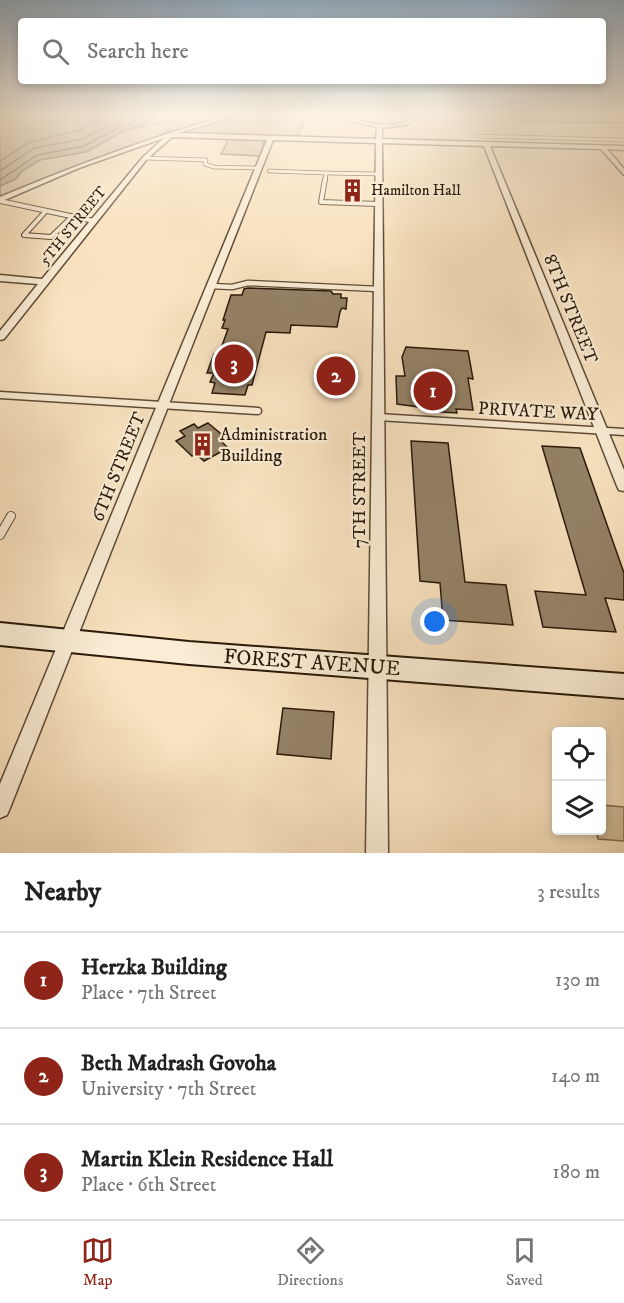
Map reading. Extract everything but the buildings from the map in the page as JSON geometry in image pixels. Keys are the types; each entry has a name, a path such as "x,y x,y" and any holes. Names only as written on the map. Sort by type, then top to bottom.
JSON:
{"street":[{"path":"0,201 77,167 110,156"},
{"name":"5TH STREET","path":"0,337 147,156"},
{"name":"6TH STREET","path":"2,800 211,286 264,170 267,156"},
{"name":"7TH STREET","path":"377,853 378,156"},
{"name":"8TH STREET","path":"489,156 624,486"},
{"path":"610,156 623,170"},
{"path":"0,278 45,282"},
{"name":"FOREST AVENUE","path":"0,634 189,653 624,686"}],"lane":[{"path":"145,158 206,160 205,164 214,167 378,174"},
{"path":"326,173 321,202 378,204"},
{"path":"0,201 94,221"},
{"path":"45,212 24,235 51,237 72,217"},
{"path":"211,286 232,287 248,283 378,289"},
{"path":"0,395 258,411"},
{"name":"PRIVATE WAY","path":"378,417 624,432"},
{"path":"0,535 11,516"}],"shaded area":[{"path":"0,156 111,156 82,166 0,200"},
{"path":"606,805 624,807 624,841 598,839 597,835 606,835"}],"water":[{"path":"0,156 64,156 40,160 22,171 16,179 0,186"}],"place":[{"name":"Hamilton Hall","path":"353,190"},
{"name":"Martin Klein Residence Hall","path":"234,364"},
{"name":"Beth Madrash Govoha","path":"336,376"},
{"name":"Herzka Building","path":"433,391"},
{"name":"Administration Building","path":"202,445"}]}
